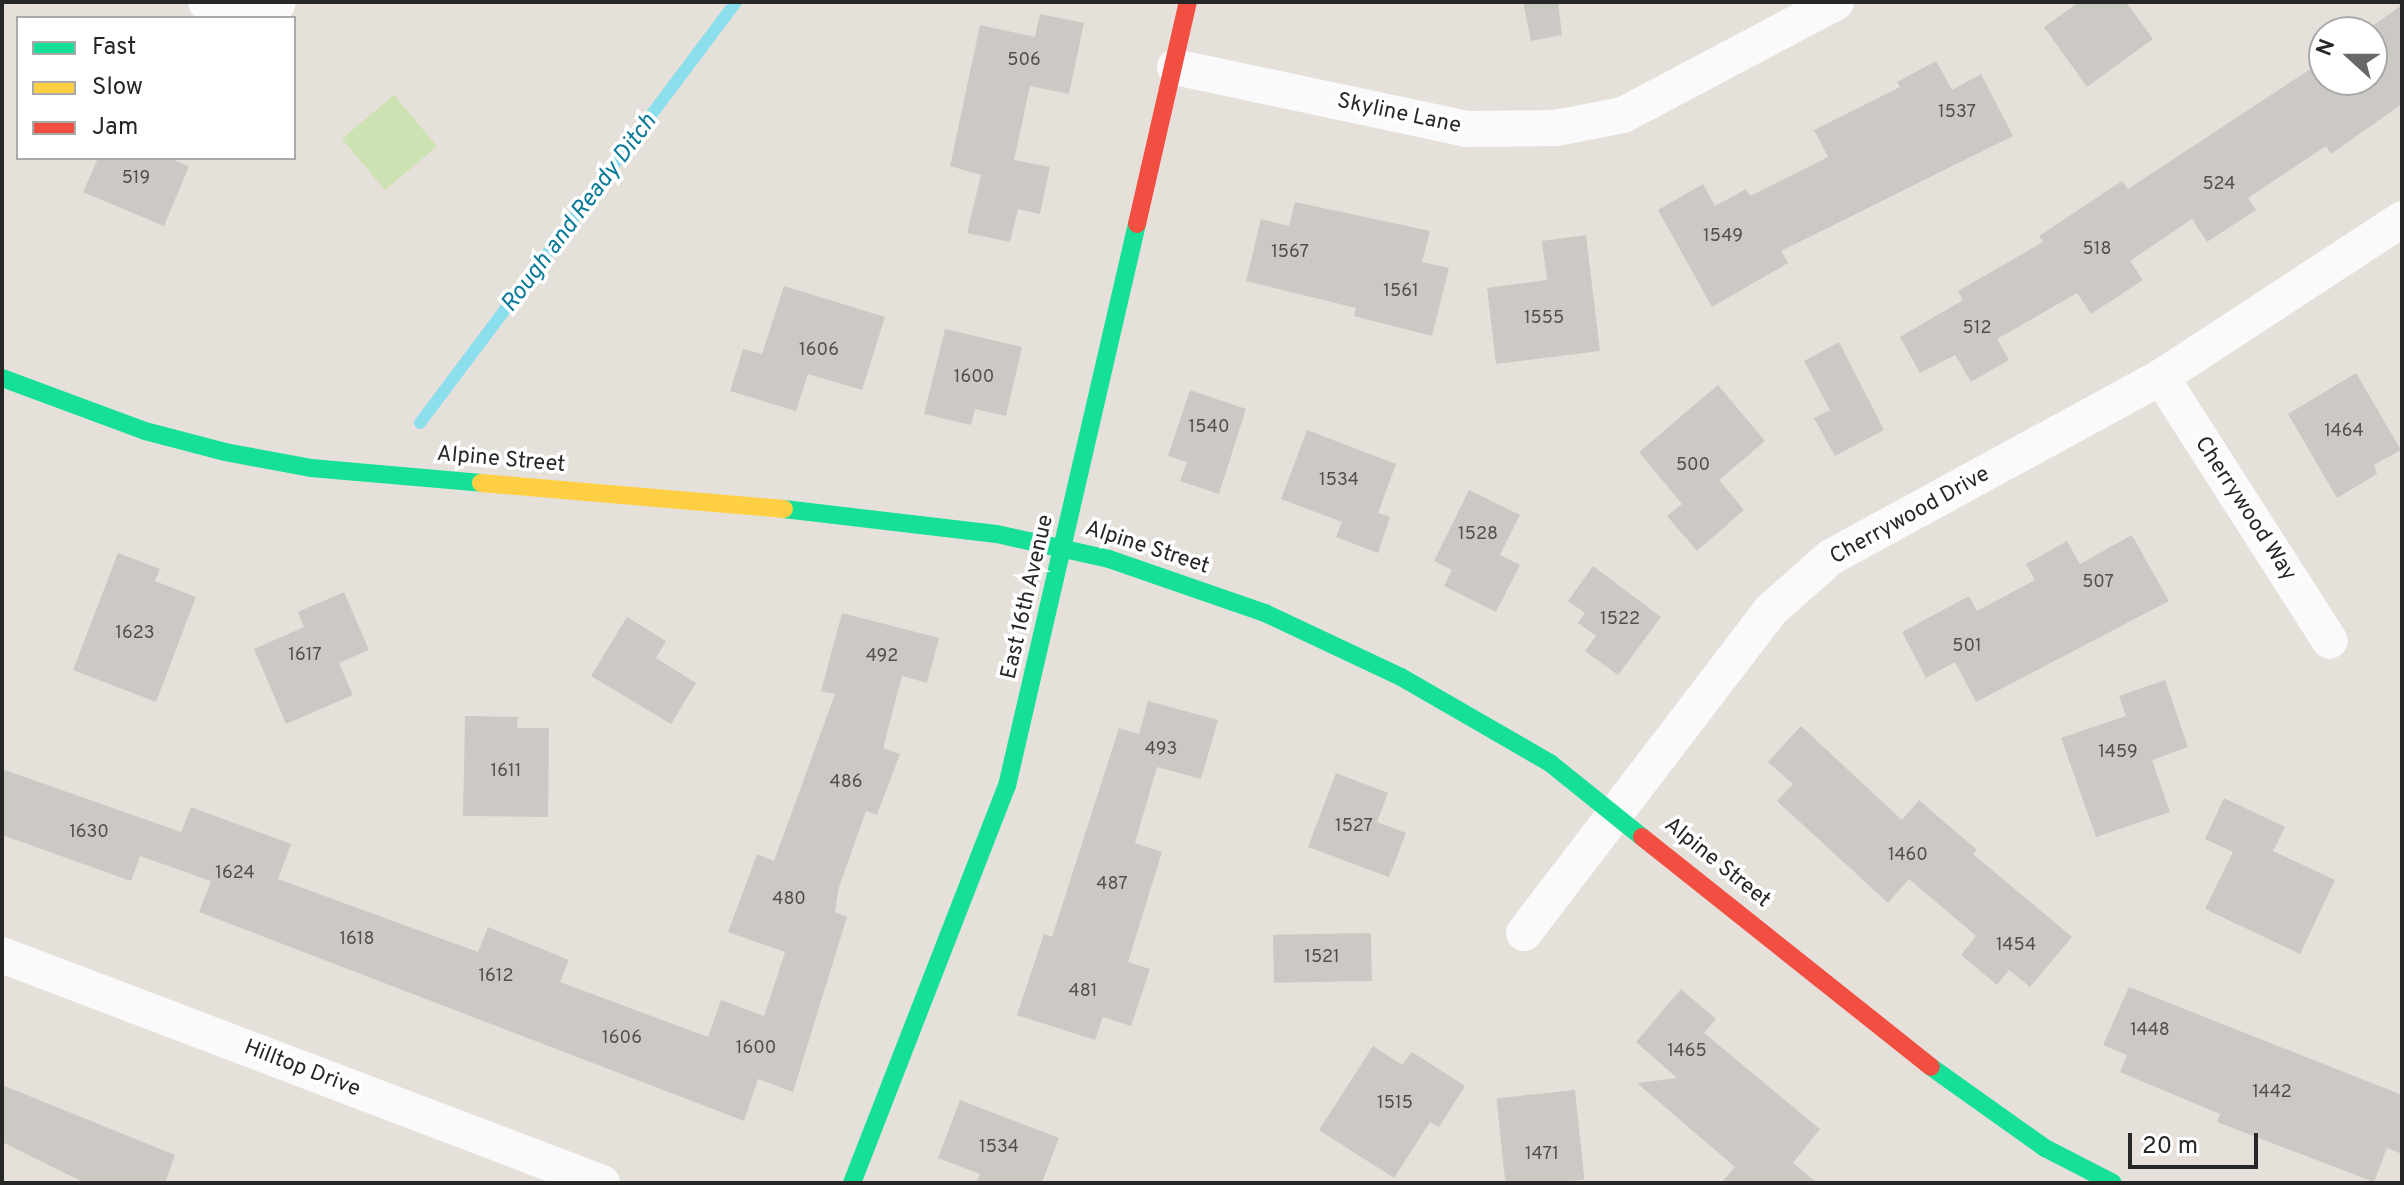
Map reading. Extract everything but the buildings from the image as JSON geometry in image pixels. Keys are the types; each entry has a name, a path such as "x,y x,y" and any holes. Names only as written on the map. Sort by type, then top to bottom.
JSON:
{"street":[{"path":"206,2 242,16"},
{"name":"East 16th Avenue","path":"852,1183 1007,786 1065,547 1188,2"},
{"name":"Skyline Lane","path":"1175,67 1466,129 1556,128 1623,115 1836,2"},
{"name":"Cherrywood Drive","path":"1524,933 1771,610 1831,557 2161,377 2402,219"},
{"name":"Cherrywood Way","path":"2161,377 2330,641"},
{"name":"Alpine Street","path":"2,378 145,431 311,468 865,516 1065,547 1265,613 1401,677 1550,763 1946,1079 2045,1148 2113,1183"},
{"name":"Hilltop Drive","path":"2,955 602,1183"}],"green space":[{"path":"394,95 437,146 385,190 342,139"}],"waterway":[{"name":"Rough and Ready Ditch","path":"420,423 736,2"}],"traffic: fast":[{"path":"852,1183 1007,786 1137,224"},
{"path":"2,378 145,431 225,452 311,468 481,483"},
{"path":"784,509 997,534 1109,559 1265,613 1401,677 1550,763 1642,837"},
{"path":"1931,1067 2045,1148 2113,1183"}],"traffic: slow":[{"path":"481,483 784,509"}],"traffic: jam":[{"path":"1137,224 1188,2"},
{"path":"1642,837 1931,1067"}]}
